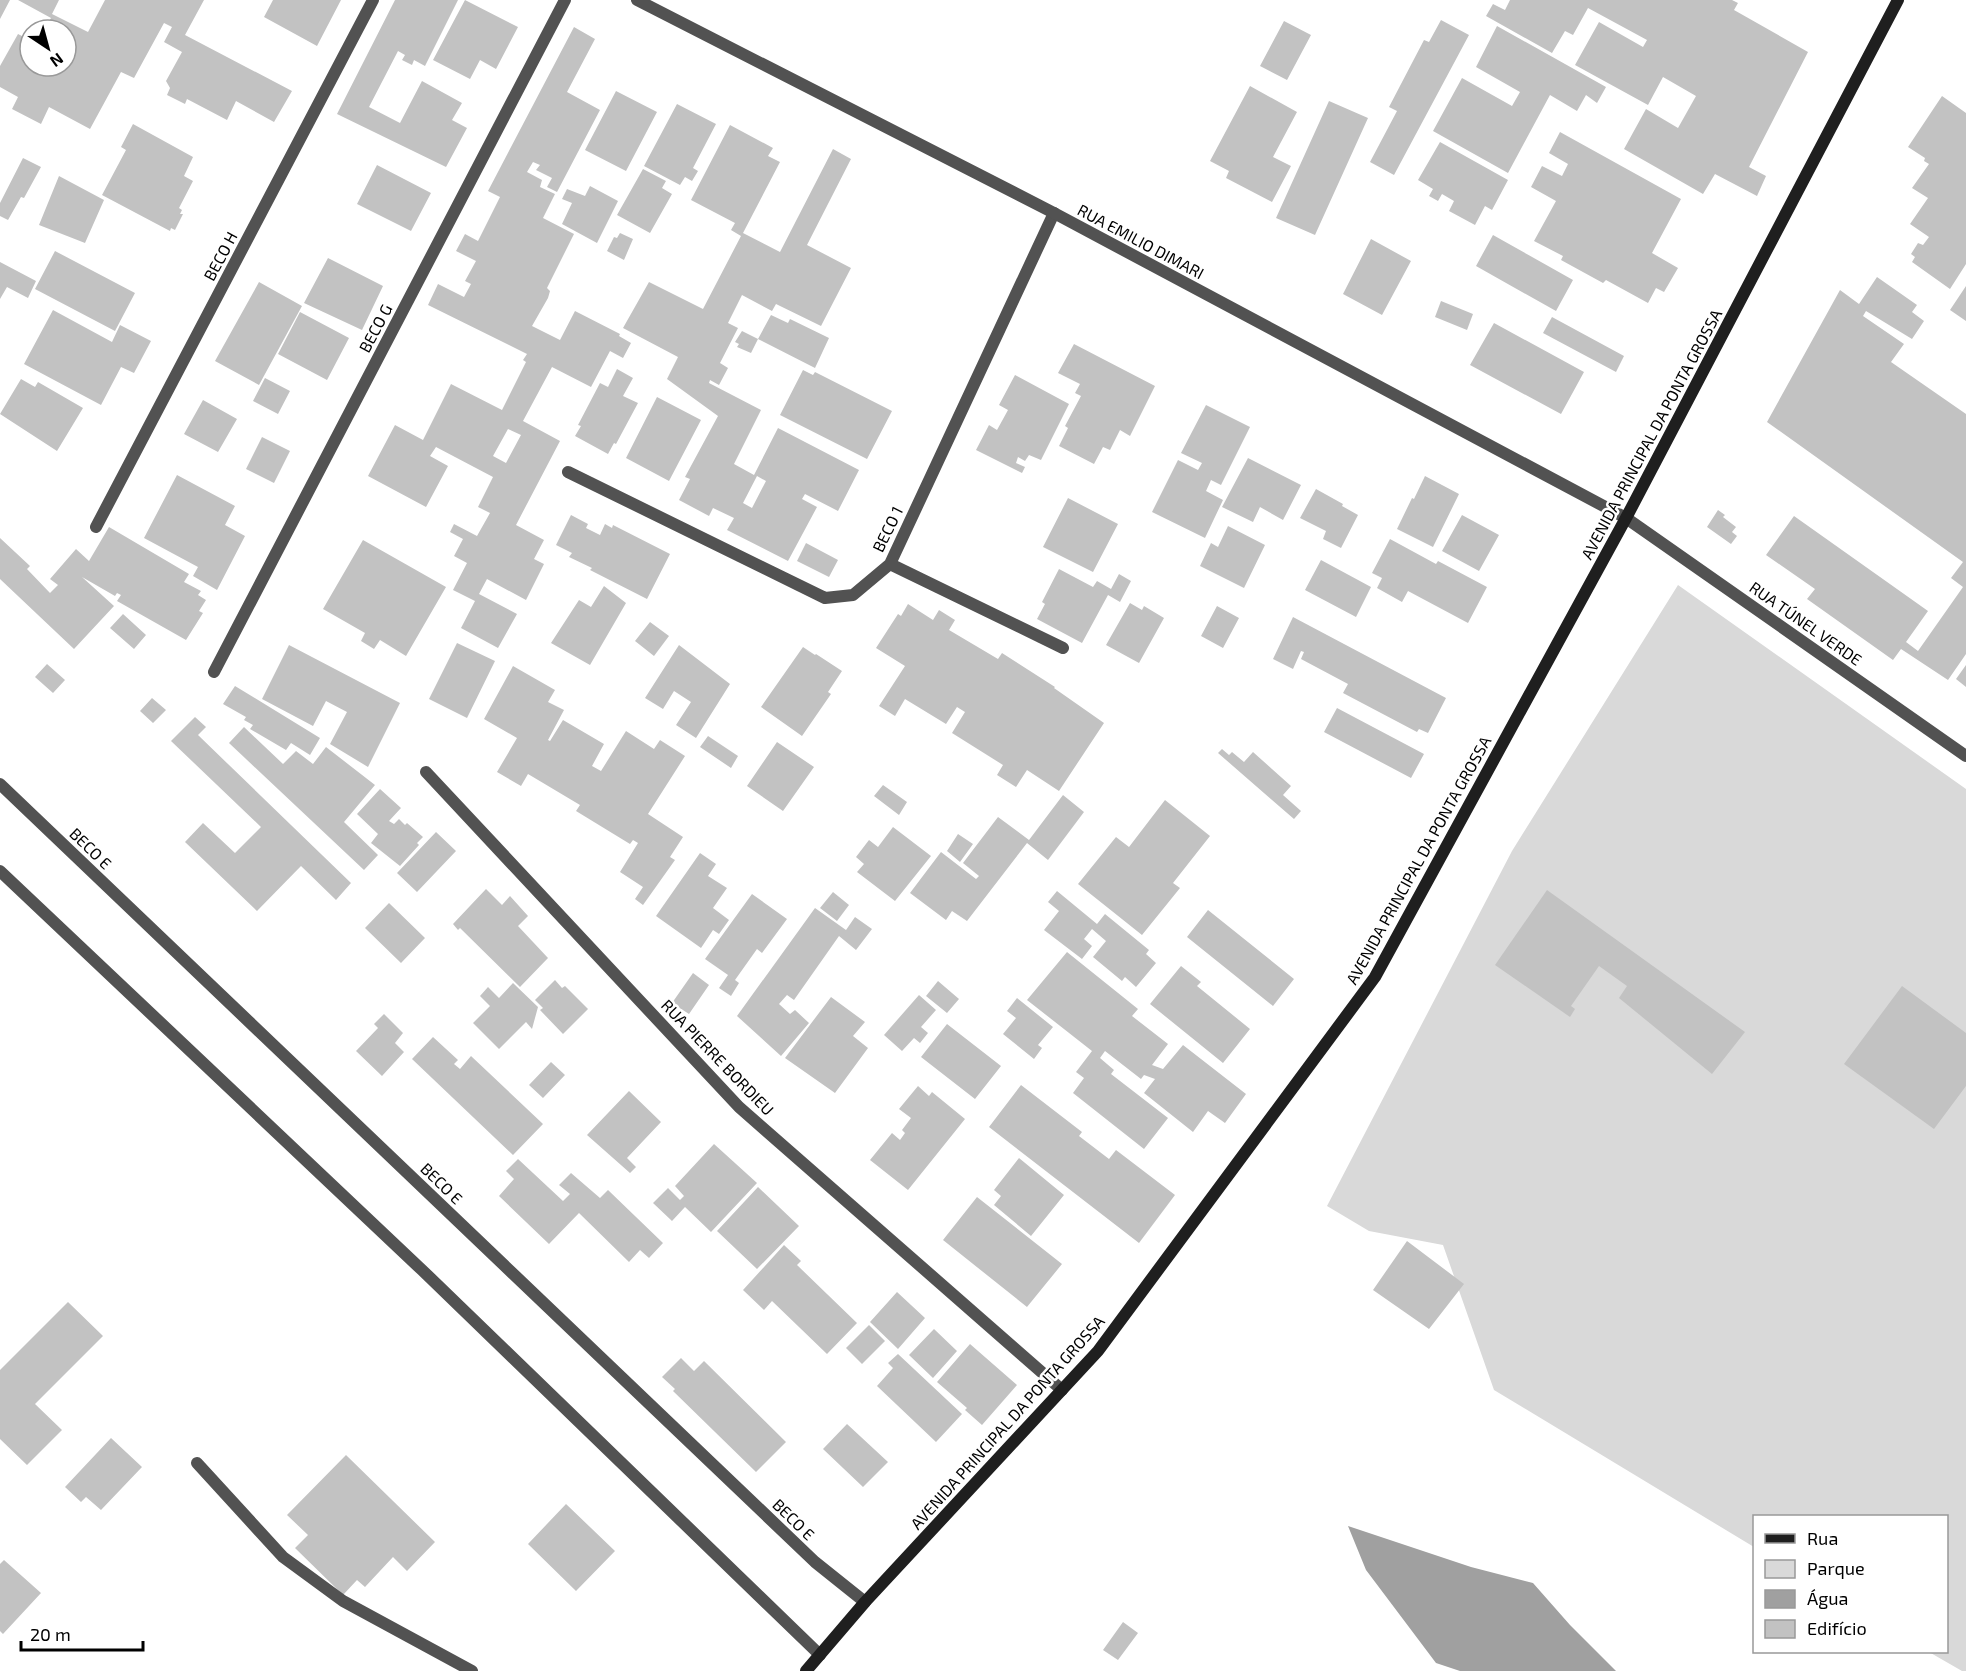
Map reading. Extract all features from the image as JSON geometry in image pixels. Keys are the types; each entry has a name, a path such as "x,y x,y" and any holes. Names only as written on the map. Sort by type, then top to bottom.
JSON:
{"main road":[{"name":"AVENIDA PRINCIPAL DA PONTA GROSSA","path":"806,1671 865,1602 1098,1351 1375,977 1626,518 1898,0"}],"street":[{"name":"BECO H","path":"96,527 373,0"},
{"name":"BECO G","path":"214,672 566,0"},
{"name":"RUA EMILIO DIMARI","path":"637,0 1054,213 1626,518"},
{"name":"BECO 1","path":"568,472 825,598 853,595 890,564 1054,213"},
{"name":"RUA TÚNEL VERDE","path":"1626,518 1966,756"},
{"path":"890,564 1063,648"},
{"name":"RUA PIERRE BORDIEU","path":"426,772 739,1107 1062,1390"},
{"name":"BECO E","path":"0,784 815,1562 865,1602"},
{"path":"0,871 422,1269 820,1655"},
{"path":"197,1463 283,1557 343,1601 472,1671"}],"green space":[{"path":"1678,585 1966,789 1966,1671 1962,1671 1931,1653 1948,1653 1948,1515 1753,1515 1753,1546 1494,1390 1443,1245 1369,1231 1327,1206 1512,851"}],"water":[{"path":"1348,1526 1471,1567 1533,1583 1570,1625 1616,1671 1460,1671 1436,1663 1366,1570"}],"building":[{"path":"0,0 10,0 0,19"},
{"path":"18,0 59,0 52,14 60,18 51,18"},
{"path":"105,0 204,0 185,35 292,91 274,122 236,101 227,120 187,99 185,104 167,95 170,88 166,81 182,52 164,42 172,27 164,23 134,78 121,72 90,129 49,107 41,124 12,109 18,97 0,87 0,66 18,34 18,78 78,78 78,27 88,32"},
{"path":"273,0 341,0 317,46 264,17"},
{"path":"395,0 458,0 425,66 414,60 412,65 402,60 405,55 398,51 369,107 400,123 422,81 462,103 452,120 467,128 446,167 337,114"},
{"path":"465,0 518,27 496,69 480,60 470,79 433,60"},
{"path":"1510,0 1732,0 1738,3 1734,10 1808,52 1749,167 1766,176 1757,196 1715,174 1703,194 1624,149 1646,109 1678,128 1696,96 1663,77 1648,105 1575,65 1599,22 1643,47 1647,40 1588,8 1573,35 1565,31 1552,53 1486,16 1493,4 1505,10"},
{"path":"1441,20 1469,35 1394,175 1370,162 1397,111 1389,107 1424,40 1429,42"},
{"path":"1284,21 1311,35 1287,80 1260,66"},
{"path":"1497,26 1606,87 1597,103 1586,95 1577,111 1550,95 1508,173 1433,131 1462,78 1512,106 1520,92 1476,67"},
{"path":"574,27 595,39 567,92 600,110 557,192 547,187 552,178 536,170 540,165 533,162 527,172 542,180 540,187 555,194 543,218 574,234 547,288 550,291 548,298 532,326 560,340 575,311 620,334 619,336 631,343 623,358 610,351 591,387 552,367 523,421 560,441 516,525 544,540 534,559 544,564 526,600 487,579 479,594 517,614 498,648 461,628 475,601 453,590 467,563 454,556 463,539 450,532 454,524 477,536 490,513 478,507 493,477 436,447 430,456 448,466 426,507 368,476 395,425 423,440 451,384 502,410 526,362 523,360 527,354 428,305 438,284 464,297 471,284 465,281 476,261 456,251 465,234 478,241 500,197 488,191","holes":["508,429 521,435 506,463 493,456"]},
{"path":"1250,86 1297,112 1273,157 1291,166 1272,202 1226,178 1229,171 1210,161"},
{"path":"616,91 657,112 626,171 585,150"},
{"path":"1942,96 1966,113 1966,264 1950,289 1912,262 1915,257 1911,254 1918,243 1923,245 1929,237 1910,224 1928,198 1912,188 1929,164 1924,161 1925,158 1908,147"},
{"path":"1329,101 1368,118 1315,235 1276,218"},
{"path":"677,104 716,124 693,168 698,171 692,181 685,177 680,185 644,166"},
{"path":"133,124 193,157 184,176 193,181 179,208 182,210 180,214 183,214 175,230 171,228 170,231 102,195 126,150 121,147"},
{"path":"730,125 773,148 768,156 780,162 743,233 780,252 833,149 851,159 807,245 851,268 821,326 776,304 772,311 742,295 728,323 738,328 720,363 728,368 719,385 710,380 709,383 761,410 734,464 754,475 778,428 859,470 838,511 805,494 802,499 817,507 788,561 727,530 734,518 713,508 709,516 679,500 690,479 685,477 718,416 667,379 678,357 623,328 649,282 703,309 741,236 731,230 735,223 691,200","holes":["757,476 766,481 752,508 743,503"]},
{"path":"1560,132 1681,199 1652,253 1678,268 1664,292 1656,288 1648,303 1606,280 1603,283 1561,260 1563,256 1534,241 1556,201 1531,187 1542,166 1562,176 1568,164 1549,153"},
{"path":"1440,142 1508,180 1492,210 1485,206 1475,225 1449,211 1454,201 1442,194 1438,201 1429,196 1433,189 1418,180"},
{"path":"23,158 41,167 24,198 21,197 8,220 0,216 0,203"},
{"path":"377,165 431,193 411,231 357,204"},
{"path":"643,169 666,181 662,188 672,194 650,233 617,215"},
{"path":"59,176 104,200 85,243 39,225"},
{"path":"590,186 618,201 597,243 562,224 572,203 562,199 567,189 585,196"},
{"path":"620,233 633,239 624,260 607,251 614,237 617,238"},
{"path":"1493,235 1573,280 1556,311 1476,266"},
{"path":"1371,239 1411,261 1382,315 1343,294"},
{"path":"55,251 135,293 115,331 35,289"},
{"path":"328,258 383,286 362,330 304,303"},
{"path":"0,262 36,281 28,298 7,287 0,299"},
{"path":"1877,277 1917,305 1912,312 1924,321 1912,339 1866,311 1863,316 1904,344 1891,362 1966,414 1966,654 1948,680 1901,649 1893,660 1807,599 1815,589 1766,555 1794,516 1928,611 1906,642 1918,651 1963,587 1951,578 1963,562 1767,422 1840,290 1859,304"},
{"path":"259,282 302,306 259,385 215,361"},
{"path":"1966,286 1966,321 1950,310"},
{"path":"1441,301 1473,314 1467,330 1435,317"},
{"path":"53,310 112,342 120,325 151,341 134,373 121,367 101,405 24,364"},
{"path":"300,312 349,338 327,380 278,354"},
{"path":"771,315 788,323 790,319 829,338 815,368 758,339"},
{"path":"1552,317 1624,356 1616,372 1543,333"},
{"path":"1494,323 1584,372 1561,414 1470,365"},
{"path":"742,331 758,339 751,353 737,347 739,344 735,342"},
{"path":"1074,344 1155,386 1130,436 1120,430 1110,450 1103,447 1094,464 1059,446 1068,428 1065,426 1081,396 1075,393 1080,384 1058,373"},
{"path":"617,369 633,378 623,396 638,403 616,444 614,443 608,454 575,436 581,426 578,425 600,383 608,387"},
{"path":"803,370 813,375 815,372 892,411 867,459 780,415"},
{"path":"1015,375 1069,404 1041,460 1029,455 1025,461 1018,457 1016,463 1025,467 1022,473 976,450 989,425 997,430 1008,410 999,405"},
{"path":"265,378 290,391 278,414 253,401"},
{"path":"21,379 35,387 38,382 83,408 57,451 0,414"},
{"path":"657,397 701,420 669,481 626,458"},
{"path":"203,400 237,419 218,452 184,434"},
{"path":"1206,405 1250,427 1221,485 1211,480 1206,491 1223,500 1205,538 1152,512 1178,460 1198,470 1202,463 1181,453"},
{"path":"262,437 290,451 274,483 246,469"},
{"path":"1248,458 1301,485 1283,520 1260,507 1253,522 1222,507"},
{"path":"177,475 235,506 225,525 245,536 217,590 193,576 198,567 144,538"},
{"path":"1425,476 1459,494 1433,547 1397,529"},
{"path":"1316,489 1358,515 1341,548 1323,539 1326,531 1300,518"},
{"path":"1068,498 1118,524 1093,572 1043,547"},
{"path":"1718,510 1736,527 1732,532 1737,536 1731,544 1707,527"},
{"path":"571,515 588,524 586,528 600,535 605,524 612,528 613,525 670,554 647,599 590,570 592,568 569,557 572,553 556,545"},
{"path":"1462,515 1499,535 1479,571 1442,551"},
{"path":"1228,526 1265,545 1244,588 1200,566 1211,543 1218,547"},
{"path":"109,527 189,574 184,582 201,591 198,595 206,600 199,611 203,613 186,640 117,601 121,595 117,593 115,596 82,577 114,606 74,649 0,579 0,538 30,566 27,569 50,593 58,585 50,579 76,549 89,561"},
{"path":"1390,539 1436,564 1438,561 1487,587 1468,623 1408,591 1402,602 1377,588 1382,578 1372,573"},
{"path":"363,540 446,587 406,656 380,640 374,649 361,641 365,633 323,609"},
{"path":"806,543 838,560 829,577 797,561"},
{"path":"1321,560 1371,587 1356,617 1305,590"},
{"path":"1059,569 1093,587 1097,581 1111,589 1119,574 1131,581 1120,602 1108,595 1082,643 1037,619 1045,604 1042,602"},
{"path":"604,586 626,603 590,665 551,643 579,600 591,607"},
{"path":"1130,603 1142,610 1144,606 1164,618 1139,663 1106,645"},
{"path":"908,604 933,620 939,610 955,620 949,630 998,659 1002,653 1055,687 1104,723 1059,791 1027,770 1016,787 997,775 1003,765 952,733 965,712 957,707 946,724 905,699 895,716 879,706 905,666 876,648 898,614 901,616"},
{"path":"1217,606 1239,618 1223,648 1201,636"},
{"path":"123,614 146,635 134,649 110,628"},
{"path":"1293,617 1446,698 1428,733 1419,729 1417,732 1343,693 1348,684 1301,659 1304,652 1301,651 1293,669 1273,659"},
{"path":"650,622 669,636 654,656 635,641"},
{"path":"457,643 495,661 467,718 429,699"},
{"path":"289,645 400,703 368,767 330,744 347,712 326,701 313,726 262,699"},
{"path":"679,645 730,684 696,738 676,725 691,702 674,691 663,709 645,698"},
{"path":"803,647 842,671 828,692 831,694 802,736 761,707"},
{"path":"47,664 65,680 53,693 35,677"},
{"path":"1966,665 1966,687 1956,679"},
{"path":"513,666 555,690 548,702 564,710 548,740 550,741 563,720 604,744 592,766 601,771 626,731 654,749 660,740 685,756 648,814 683,837 670,857 675,860 643,905 635,899 643,887 620,872 638,843 633,840 630,844 576,811 580,805 528,774 521,786 497,772 517,738 484,719"},
{"path":"235,686 320,738 310,755 291,743 286,750 250,729 253,725 244,720 246,717 223,704"},
{"path":"152,698 166,710 153,723 140,711"},
{"path":"1337,708 1424,754 1411,778 1324,732"},
{"path":"195,717 206,727 198,735 351,883 336,900 301,866 257,911 185,842 203,823 235,853 261,827 171,741"},
{"path":"244,727 283,764 296,751 313,764 326,747 375,785 344,822 378,855 364,870 229,743"},
{"path":"708,736 738,756 731,768 700,747"},
{"path":"777,742 814,767 783,811 747,786"},
{"path":"1222,749 1229,755 1232,752 1244,762 1253,752 1291,786 1283,795 1301,811 1294,819 1218,753"},
{"path":"883,785 907,802 899,815 874,796"},
{"path":"380,789 401,808 389,821 394,824 399,819 423,837 417,843 419,845 400,866 371,843 378,834 357,814"},
{"path":"1063,795 1084,812 1048,860 1027,843 967,921 952,911 946,920 910,893 941,852 976,879 979,876 963,863 998,817 1029,840"},
{"path":"1165,800 1210,836 1173,883 1180,888 1142,935 1078,884 1116,837 1129,847"},
{"path":"893,827 931,856 895,901 857,872 864,864 856,857 869,840 878,847"},
{"path":"436,832 456,851 417,892 397,873"},
{"path":"958,834 973,844 960,862 947,851"},
{"path":"700,853 716,864 708,876 727,888 713,908 729,920 719,934 713,930 701,948 656,916"},
{"path":"486,889 502,905 510,896 528,916 518,926 548,958 520,987 460,928 458,930 453,924"},
{"path":"1547,890 1745,1032 1712,1074 1619,998 1627,986 1599,966 1571,1006 1575,1009 1570,1017 1495,965"},
{"path":"1057,891 1097,924 1105,914 1149,950 1146,954 1156,963 1136,987 1125,977 1122,981 1093,957 1106,941 1092,929 1084,939 1092,946 1082,959 1044,930 1059,911 1048,902"},
{"path":"833,892 849,905 837,921 820,908"},
{"path":"752,894 787,919 762,953 757,949 735,980 739,983 731,996 719,988 728,975 705,959"},
{"path":"389,903 425,938 401,963 365,928"},
{"path":"815,908 846,930 855,917 872,929 856,950 839,936 794,1000 787,995 779,1004 790,1014 795,1010 809,1023 781,1056 737,1016"},
{"path":"1208,910 1294,979 1273,1006 1187,937"},
{"path":"1067,952 1138,1009 1132,1016 1168,1044 1152,1065 1163,1069 1183,1045 1246,1094 1225,1123 1208,1111 1193,1132 1144,1093 1155,1079 1144,1075 1141,1079 1105,1051 1100,1058 1114,1070 1111,1074 1168,1118 1144,1149 1073,1093 1084,1078 1076,1072 1092,1051 1027,1000"},
{"path":"1181,966 1201,982 1197,986 1250,1029 1223,1063 1150,1004"},
{"path":"693,973 709,985 689,1014 672,1003"},
{"path":"555,980 562,988 565,986 588,1009 563,1034 540,1010 543,1008 535,1000"},
{"path":"938,981 959,999 947,1013 926,996"},
{"path":"513,983 538,1007 532,1029 526,1022 499,1049 473,1023 490,1006 480,996 488,987 499,998"},
{"path":"1902,986 1966,1033 1966,1086 1934,1129 1844,1064"},
{"path":"919,995 936,1010 921,1027 928,1033 920,1043 914,1038 902,1051 884,1035"},
{"path":"831,997 865,1022 853,1036 868,1048 835,1093 785,1058"},
{"path":"1017,998 1053,1027 1038,1045 1042,1048 1034,1059 1003,1034 1016,1018 1007,1011"},
{"path":"384,1014 403,1033 395,1043 404,1052 382,1076 356,1051 378,1028 374,1024"},
{"path":"947,1024 1001,1066 975,1099 921,1057"},
{"path":"433,1037 458,1060 454,1064 460,1069 471,1056 543,1124 513,1155 412,1059"},
{"path":"551,1062 565,1075 543,1098 529,1085"},
{"path":"1021,1085 1082,1132 1079,1136 1109,1159 1116,1150 1175,1195 1139,1243 989,1127"},
{"path":"918,1086 929,1096 932,1092 965,1119 908,1190 870,1160 892,1133 900,1140 905,1133 902,1130 911,1118 899,1109"},
{"path":"629,1091 661,1122 627,1158 636,1167 630,1173 587,1135"},
{"path":"714,1144 757,1183 711,1232 685,1207 672,1221 653,1203 668,1188 680,1200 684,1196 675,1186"},
{"path":"1019,1158 1064,1195 1031,1236 994,1205 1001,1196 994,1190"},
{"path":"518,1159 563,1201 570,1194 559,1185 571,1173 600,1198 608,1190 663,1243 649,1258 640,1250 629,1262 579,1213 549,1244 499,1196 514,1179 506,1171"},
{"path":"758,1187 799,1226 757,1269 717,1231"},
{"path":"977,1197 1062,1264 1027,1307 943,1240"},
{"path":"1407,1241 1464,1284 1429,1329 1373,1290"},
{"path":"784,1245 801,1261 797,1265 857,1323 827,1354 772,1301 764,1310 743,1290"},
{"path":"897,1292 925,1318 898,1349 870,1322"},
{"path":"68,1302 103,1336 35,1404 62,1430 27,1465 0,1439 0,1370"},
{"path":"869,1325 885,1341 862,1364 846,1348"},
{"path":"934,1329 957,1351 933,1378 909,1355"},
{"path":"970,1344 1017,1385 982,1425 965,1410 967,1408 937,1382"},
{"path":"898,1354 962,1414 936,1442 877,1386 893,1368 888,1363"},
{"path":"681,1358 694,1371 704,1361 786,1442 756,1472 673,1391 675,1389 662,1377"},
{"path":"847,1424 888,1462 863,1487 823,1449"},
{"path":"111,1438 142,1467 101,1510 86,1497 81,1502 65,1487"},
{"path":"346,1455 435,1542 407,1571 393,1557 365,1587 357,1580 343,1595 295,1548 308,1535 287,1515"},
{"path":"566,1504 615,1551 576,1591 528,1544"},
{"path":"4,1560 41,1593 3,1634 0,1631 0,1564"},
{"path":"1123,1622 1138,1633 1118,1660 1103,1650"}]}
